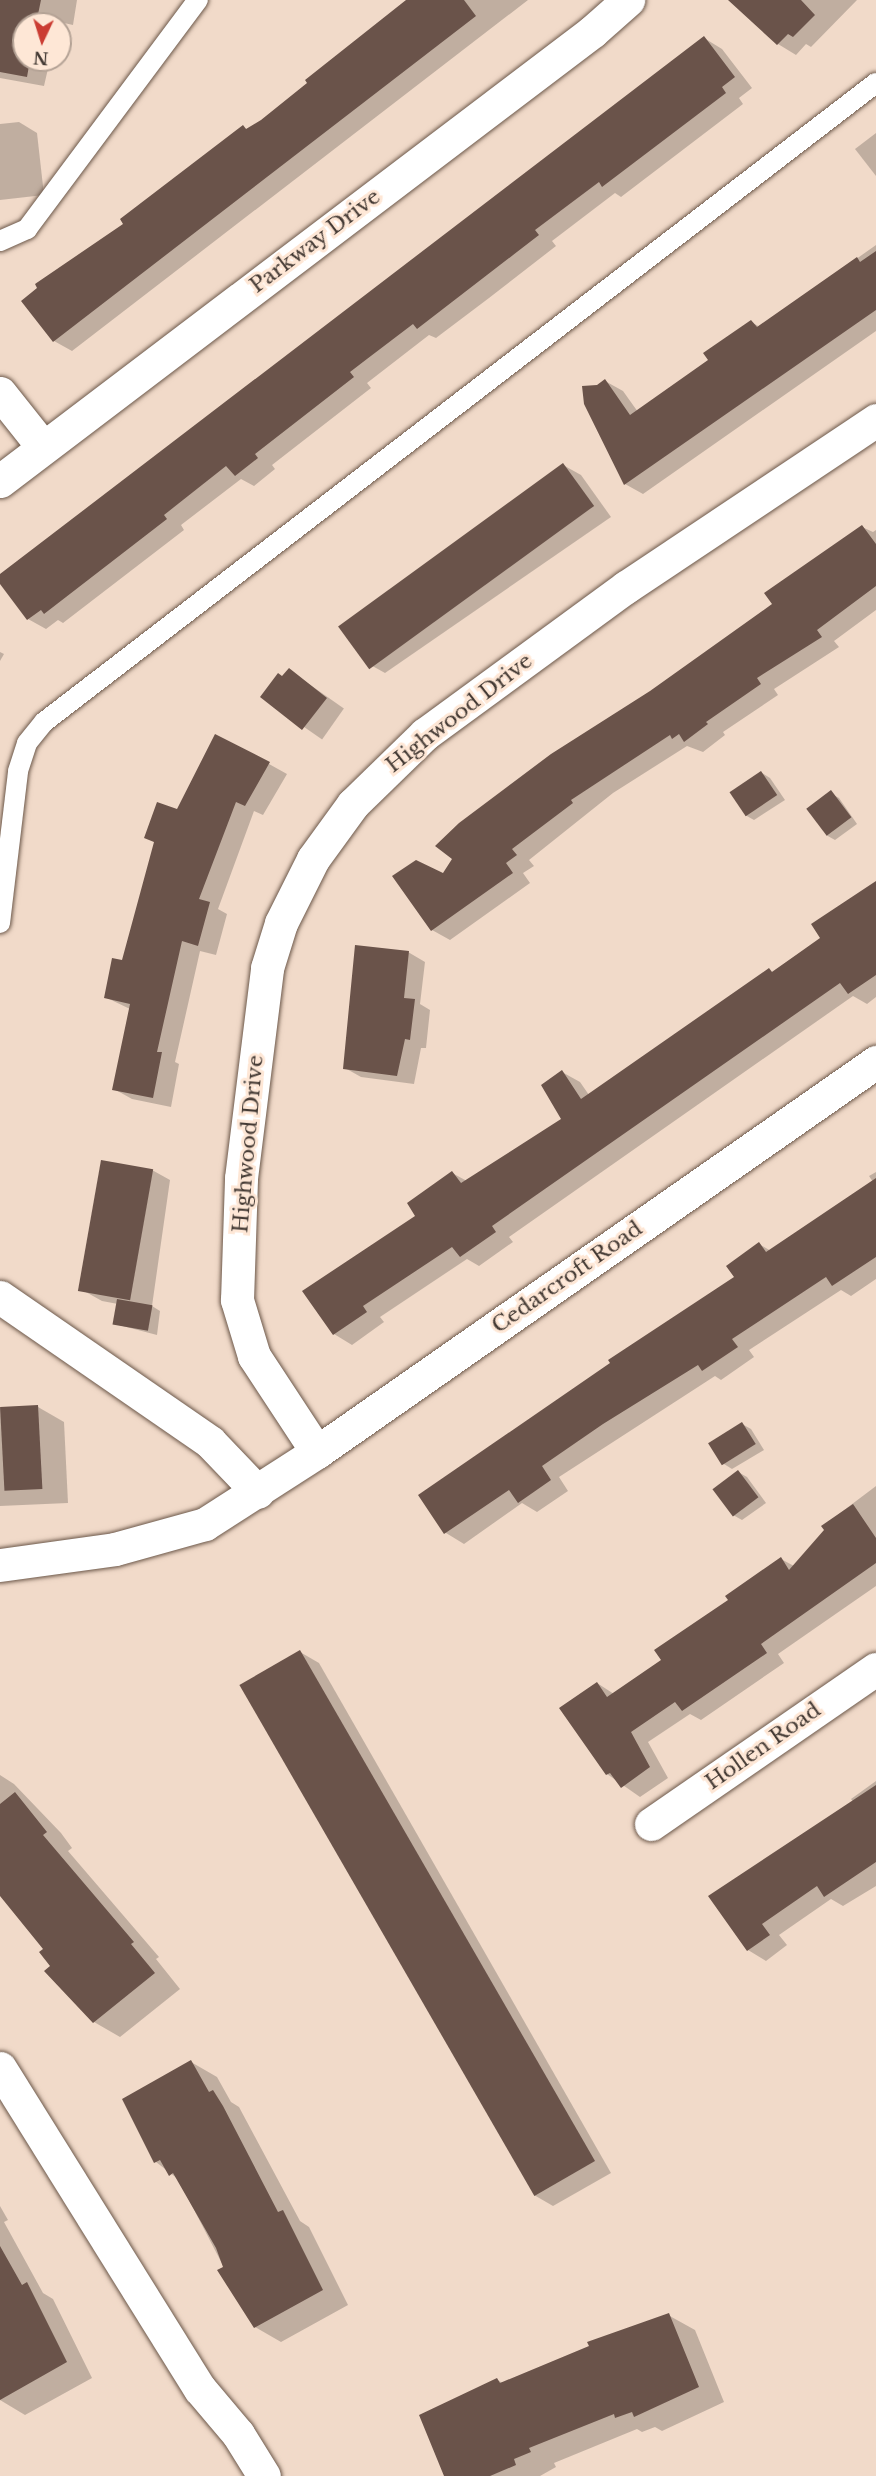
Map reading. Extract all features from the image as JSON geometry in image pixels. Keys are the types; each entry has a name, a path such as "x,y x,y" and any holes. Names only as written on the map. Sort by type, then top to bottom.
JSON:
{"street":[{"name":"Parkway Drive","path":"0,481 593,31 628,0"},
{"path":"0,393 44,447"},
{"name":"Highwood Drive","path":"317,1452 255,1356 237,1300 241,1178 267,968 281,923 313,860 353,804 425,734 626,587 876,420"},
{"name":"Cedarcroft Road","path":"0,1565 115,1549 172,1536 205,1524 317,1452 876,1062"},
{"path":"0,1297 210,1442 258,1492"},
{"name":"Hollen Road","path":"651,1824 876,1669"},
{"path":"0,2068 200,2389 238,2434 264,2476"}],"lane":[{"path":"0,241 27,229 198,0"},
{"path":"0,923 18,771 27,742 44,722 876,82"}],"building":[{"path":"0,0 41,0 38,12 12,12 12,72 28,72 27,77 0,72"},
{"path":"406,0 464,0 476,16 53,342 21,301 37,288 35,284 123,224 120,219 243,125 246,129 261,120 307,83 305,80"},
{"path":"728,0 801,0 815,15 793,37 788,34 777,45"},
{"path":"704,36 735,77 722,87 726,93 602,187 599,182 535,230 539,235 417,329 413,324 350,372 354,377 255,454 258,458 235,476 226,466 164,515 167,519 44,614 41,610 27,620 0,584 0,574"},
{"path":"876,251 876,310 624,485 584,404 582,386 597,385 605,379 630,415 708,360 703,353 751,320 757,327 857,257 860,262"},
{"path":"563,463 594,506 369,669 338,626"},
{"path":"862,525 876,544 876,586 817,630 822,637 757,678 761,684 706,722 708,724 684,742 679,734 672,739 670,735 571,800 573,803 512,849 517,855 506,863 513,873 431,931 392,876 416,860 443,873 452,859 435,846 459,823 551,754 650,691 772,604 764,593"},
{"path":"289,668 327,698 302,730 260,697 278,673 282,676"},
{"path":"215,734 270,762 245,806 236,802 199,899 210,902 198,946 182,941 157,1052 162,1052 153,1098 112,1090 130,1004 104,998 112,958 122,960 154,842 144,838 157,802 177,809"},
{"path":"761,771 777,795 746,816 729,792"},
{"path":"831,790 851,817 827,836 806,809"},
{"path":"876,881 876,975 848,994 840,983 492,1226 496,1232 460,1257 452,1247 363,1306 367,1312 333,1335 302,1291 415,1216 407,1203 452,1171 461,1183 561,1119 541,1085 562,1070 581,1099 769,968 772,972 820,938 811,924"},
{"path":"355,945 409,951 404,998 415,999 410,1040 405,1039 397,1076 343,1069"},
{"path":"101,1160 153,1169 130,1300 78,1291"},
{"path":"876,1178 876,1257 832,1286 826,1277 732,1339 738,1347 702,1371 698,1365 603,1424 542,1466 551,1480 518,1503 509,1490 444,1534 418,1495 610,1363 608,1360 734,1277 726,1266 759,1242 766,1252"},
{"path":"117,1299 152,1305 148,1331 112,1325"},
{"path":"38,1405 42,1489 4,1491 0,1407"},
{"path":"742,1422 756,1444 722,1465 708,1443"},
{"path":"738,1470 758,1497 733,1516 712,1489"},
{"path":"853,1504 876,1538 876,1563 761,1644 767,1653 682,1711 675,1702 631,1732 650,1767 621,1788 610,1773 606,1775 559,1708 597,1682 607,1697 661,1660 654,1650 728,1600 725,1596 781,1557 789,1570 824,1530 821,1526"},
{"path":"300,1650 595,2161 534,2196 239,1685"},
{"path":"876,1785 876,1862 824,1897 817,1886 762,1924 770,1935 747,1951 708,1896"},
{"path":"15,1792 47,1832 43,1835 134,1942 131,1944 155,1973 93,2023 44,1971 50,1966 39,1952 43,1949 0,1896 0,1804"},
{"path":"191,2060 209,2092 213,2090 223,2106 278,2212 283,2210 323,2290 254,2328 217,2270 223,2267 216,2248 173,2173 169,2176 160,2160 154,2163 122,2099"},
{"path":"0,2246 22,2285 27,2282 67,2362 0,2400"},
{"path":"669,2313 699,2387 634,2417 632,2412 615,2418 614,2414 529,2448 531,2452 514,2459 516,2465 490,2476 444,2476 419,2415 497,2378 500,2383 589,2346 587,2342"}]}
